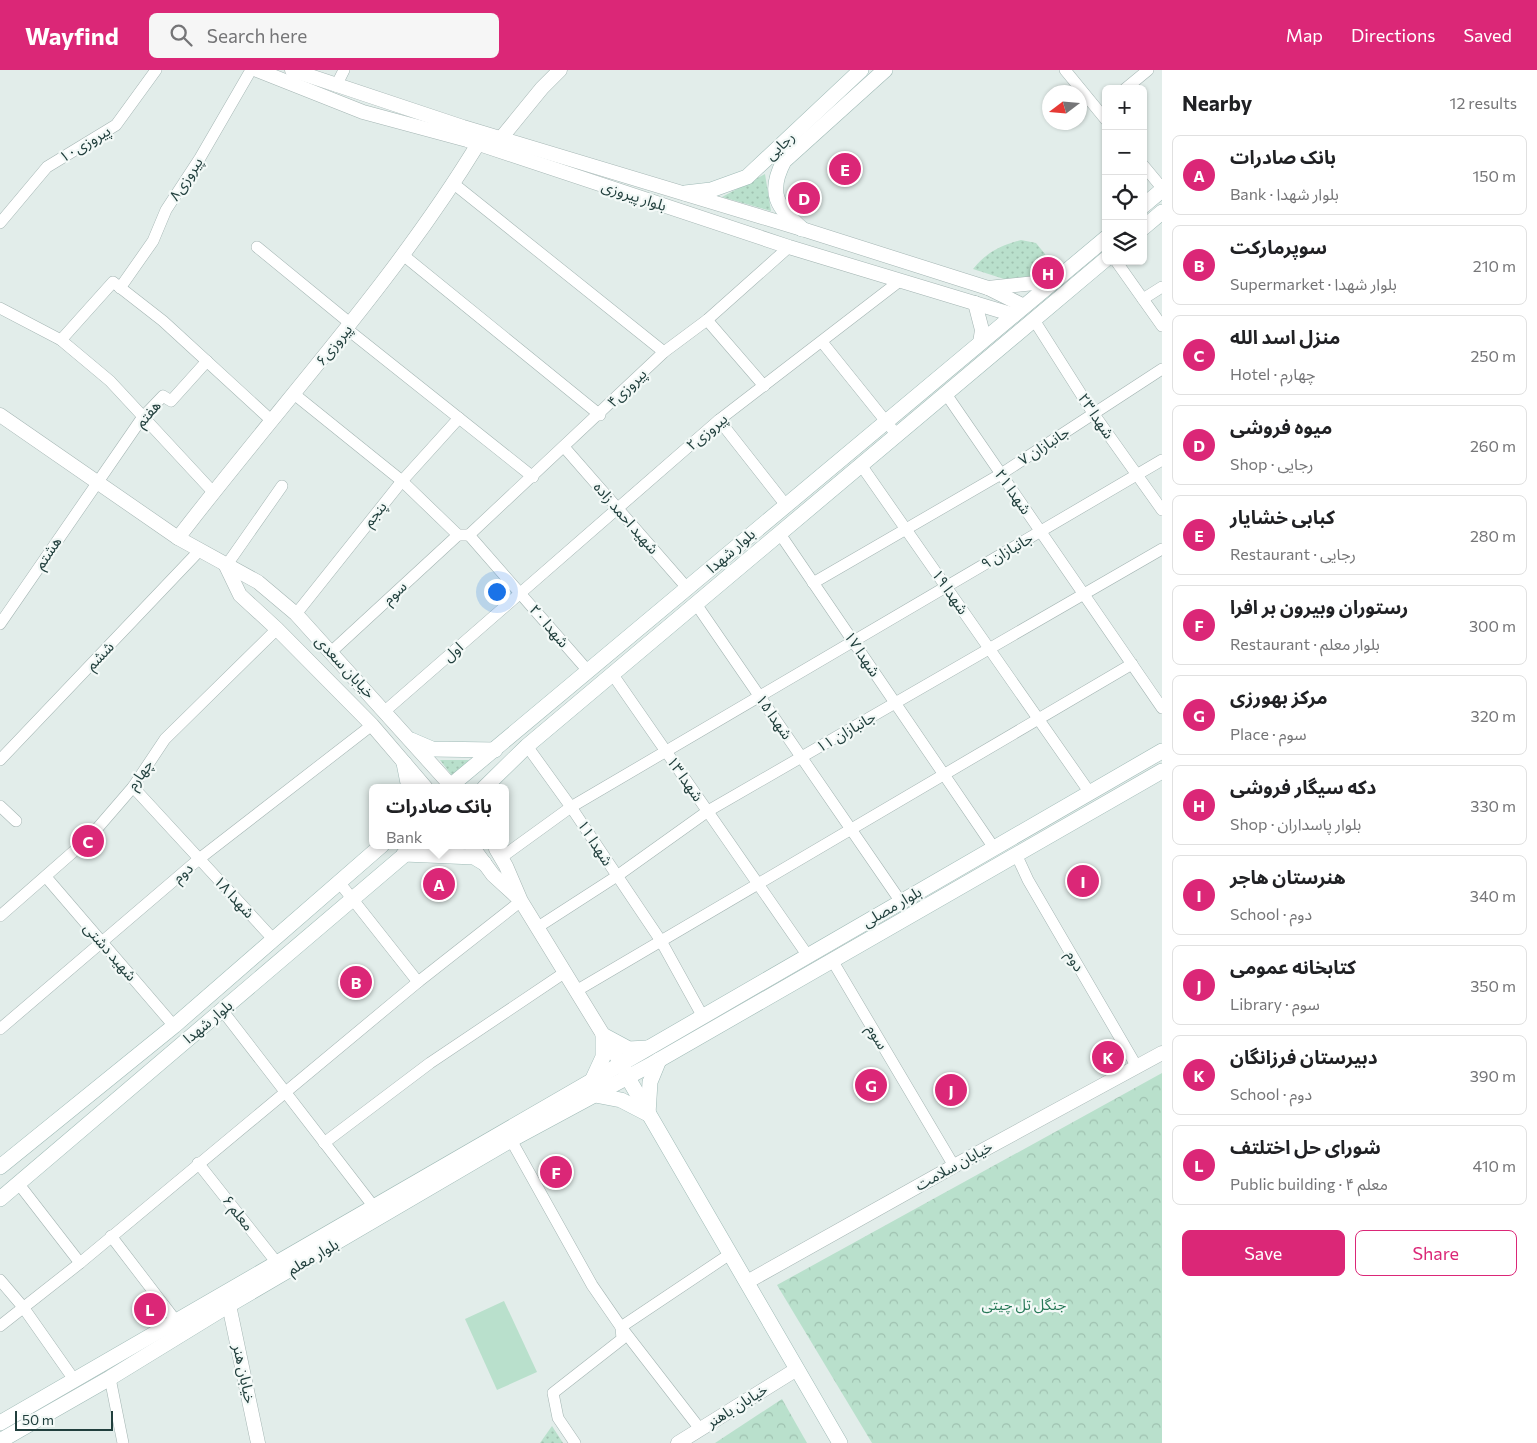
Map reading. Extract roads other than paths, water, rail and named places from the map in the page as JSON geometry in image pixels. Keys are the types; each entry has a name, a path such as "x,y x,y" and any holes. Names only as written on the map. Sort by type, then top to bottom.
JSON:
{"main road":[{"name":"رجایی","path":"802,229 779,206 775,193 776,180 784,161 861,70"},
{"name":"رجایی","path":"685,193 711,190 747,177 885,70"},
{"path":"1147,202 1162,189"},
{"path":"1147,225 1162,212"},
{"name":"بلوار شهدا","path":"455,784 688,589 785,504 1102,241"},
{"name":"بلوار شهدا","path":"488,784 527,746 1102,262"},
{"path":"1019,311 1034,320"},
{"path":"411,740 432,749 495,750"},
{"name":"بلوار مصلی","path":"655,1054 704,1017 1162,751"},
{"path":"404,763 408,784"},
{"path":"498,784 505,768"},
{"name":"بلوار مصلی","path":"625,1071 832,960 1162,771"},
{"name":"بلوار شهدا","path":"2,1162 174,1026 377,849"},
{"path":"410,850 474,857 484,863"},
{"name":"بلوار شهدا","path":"0,1199 410,850"},
{"path":"968,863 976,877"},
{"path":"603,1035 629,1049 655,1054 650,1082 648,1114"},
{"path":"603,1035 604,1057 593,1089 621,1100 648,1114"},
{"path":"625,1071 648,1114 840,1443"},
{"name":"بلوار معلم","path":"2,1436 75,1381 176,1321 374,1207 625,1071"},
{"name":"بلوار معلم","path":"2,1436 110,1378 229,1305 511,1140 593,1089"}],"street":[{"name":"پیروزی۱۰","path":"0,223 47,167 116,125 156,70"},
{"name":"پیروزی۸","path":"120,288 153,241 166,210 200,158 251,70"},
{"name":"بلوار پیروزی","path":"257,70 363,112 478,144 789,247 975,303 1019,311"},
{"name":"بلوار پیروزی","path":"292,70 336,86 502,138 802,229 988,288 1019,311"},
{"path":"336,86 344,70"},
{"path":"502,138 542,88 560,70"},
{"path":"1065,70 1102,115"},
{"path":"1130,85 1148,70"},
{"path":"363,112 369,96"},
{"name":"پیروزی۶","path":"178,538 213,492 349,326 454,184 478,144"},
{"path":"1147,170 1162,189"},
{"path":"454,184 664,352"},
{"path":"840,262 845,243"},
{"path":"257,247 349,326 532,477"},
{"name":"پیروزی۴","path":"463,535 532,477 600,415 664,352 707,320 789,247"},
{"path":"402,255 600,415"},
{"path":"1119,265 1162,326"},
{"name":"پیروزی۲","path":"521,594 719,420 901,280"},
{"path":"988,288 1054,281"},
{"path":"61,340 113,282 163,320 272,420"},
{"path":"1143,299 1162,287"},
{"path":"975,303 982,330 980,343"},
{"path":"0,308 61,340 110,381 142,418 213,492"},
{"path":"707,320 764,386"},
{"name":"شهدا ۲۳","path":"1034,320 1093,413 1162,510"},
{"path":"822,342 896,434"},
{"name":"هفتم","path":"96,483 142,418 163,396 171,401 207,361"},
{"name":"جانبازان ۷","path":"813,583 1001,474 1162,369"},
{"name":"شهدا ۲۰","path":"294,394 402,480 463,535 521,594 589,672"},
{"name":"شهدا ۲۱","path":"946,394 1162,708"},
{"name":"خیابان سعدی","path":"0,415 178,538 258,582 296,614 385,711 448,784"},
{"name":"پنجم","path":"296,614 402,480 459,418"},
{"path":"719,420 785,504"},
{"name":"شهید احمد زاده","path":"564,447 688,589"},
{"name":"جانبازان ۹","path":"509,842 1162,460"},
{"name":"شهدا ۱۹","path":"861,465 1090,793"},
{"name":"هشتم","path":"0,624 96,483"},
{"path":"226,566 282,486"},
{"name":"شهدا ۱۷","path":"780,534 994,848"},
{"name":"سوم","path":"331,652 463,535"},
{"name":"جانبازان ۱۱","path":"538,927 617,876 708,811 1162,549"},
{"name":"ششم","path":"0,760 199,551"},
{"name":"خیابان سعدی","path":"226,566 240,596 276,629 372,725 422,784"},
{"name":"اول","path":"385,711 521,594"},
{"name":"شهدا ۱۵","path":"696,604 902,902"},
{"name":"چهارم","path":"0,916 89,838 133,787 165,739 276,629"},
{"path":"576,991 1132,664"},
{"name":"شهدا ۱۳","path":"613,675 808,956"},
{"name":"دوم","path":"0,1029 199,859 372,725"},
{"name":"شهدا ۱۱","path":"527,746 571,807 661,941 704,1017"},
{"name":"شهدا ۱۸","path":"133,787 274,940"},
{"path":"0,806 16,820"},
{"path":"474,849 484,863 521,901"},
{"path":"497,849 521,901 625,1071"},
{"name":"دوم","path":"1016,854 1028,880 1137,1067"},
{"name":"شهید دشتی","path":"46,877 174,1026"},
{"path":"339,882 418,982"},
{"path":"0,1326 80,1263 418,982 521,901"},
{"name":"سوم","path":"832,960 954,1166"},
{"path":"324,1143 430,1063 564,973"},
{"path":"222,1010 374,1207"},
{"name":"خیابان سلامت","path":"747,1282 954,1166 1162,1053"},
{"path":"511,1140 592,1285 621,1328 700,1429"},
{"name":"معلم ۶","path":"198,1163 277,1263"},
{"path":"18,1183 80,1263"},
{"path":"111,1236 176,1321"},
{"path":"621,1328 730,1254"},
{"path":"0,1280 23,1307 75,1381"},
{"name":"خیابان هنر","path":"229,1305 258,1443"},
{"path":"575,1443 558,1418 553,1393 622,1339 621,1328"},
{"name":"خیابان باهنر","path":"678,1443 797,1369"},
{"path":"110,1378 123,1443"}],"place":[{"name":"کبابی خشایار","path":"845,169"},
{"name":"میوه فروشی","path":"804,198"},
{"name":"دکه سیگار فروشی","path":"1048,273"},
{"name":"منزل اسد الله","path":"88,841"},
{"name":"هنرستان هاجر","path":"1083,881"},
{"name":"بانک صادرات","path":"439,884"},
{"name":"سوپرمارکت","path":"356,982"},
{"name":"دبیرستان فرزانگان","path":"1108,1057"},
{"name":"مرکز بهورزی","path":"871,1085"},
{"name":"کتابخانه عمومی","path":"951,1090"},
{"name":"رستوران وبیرون بر افرا","path":"556,1172"},
{"name":"شورای حل اختلتف","path":"150,1309"}],"park label":[{"name":"جنگل تل چیتی","path":"1024,1305"}]}
